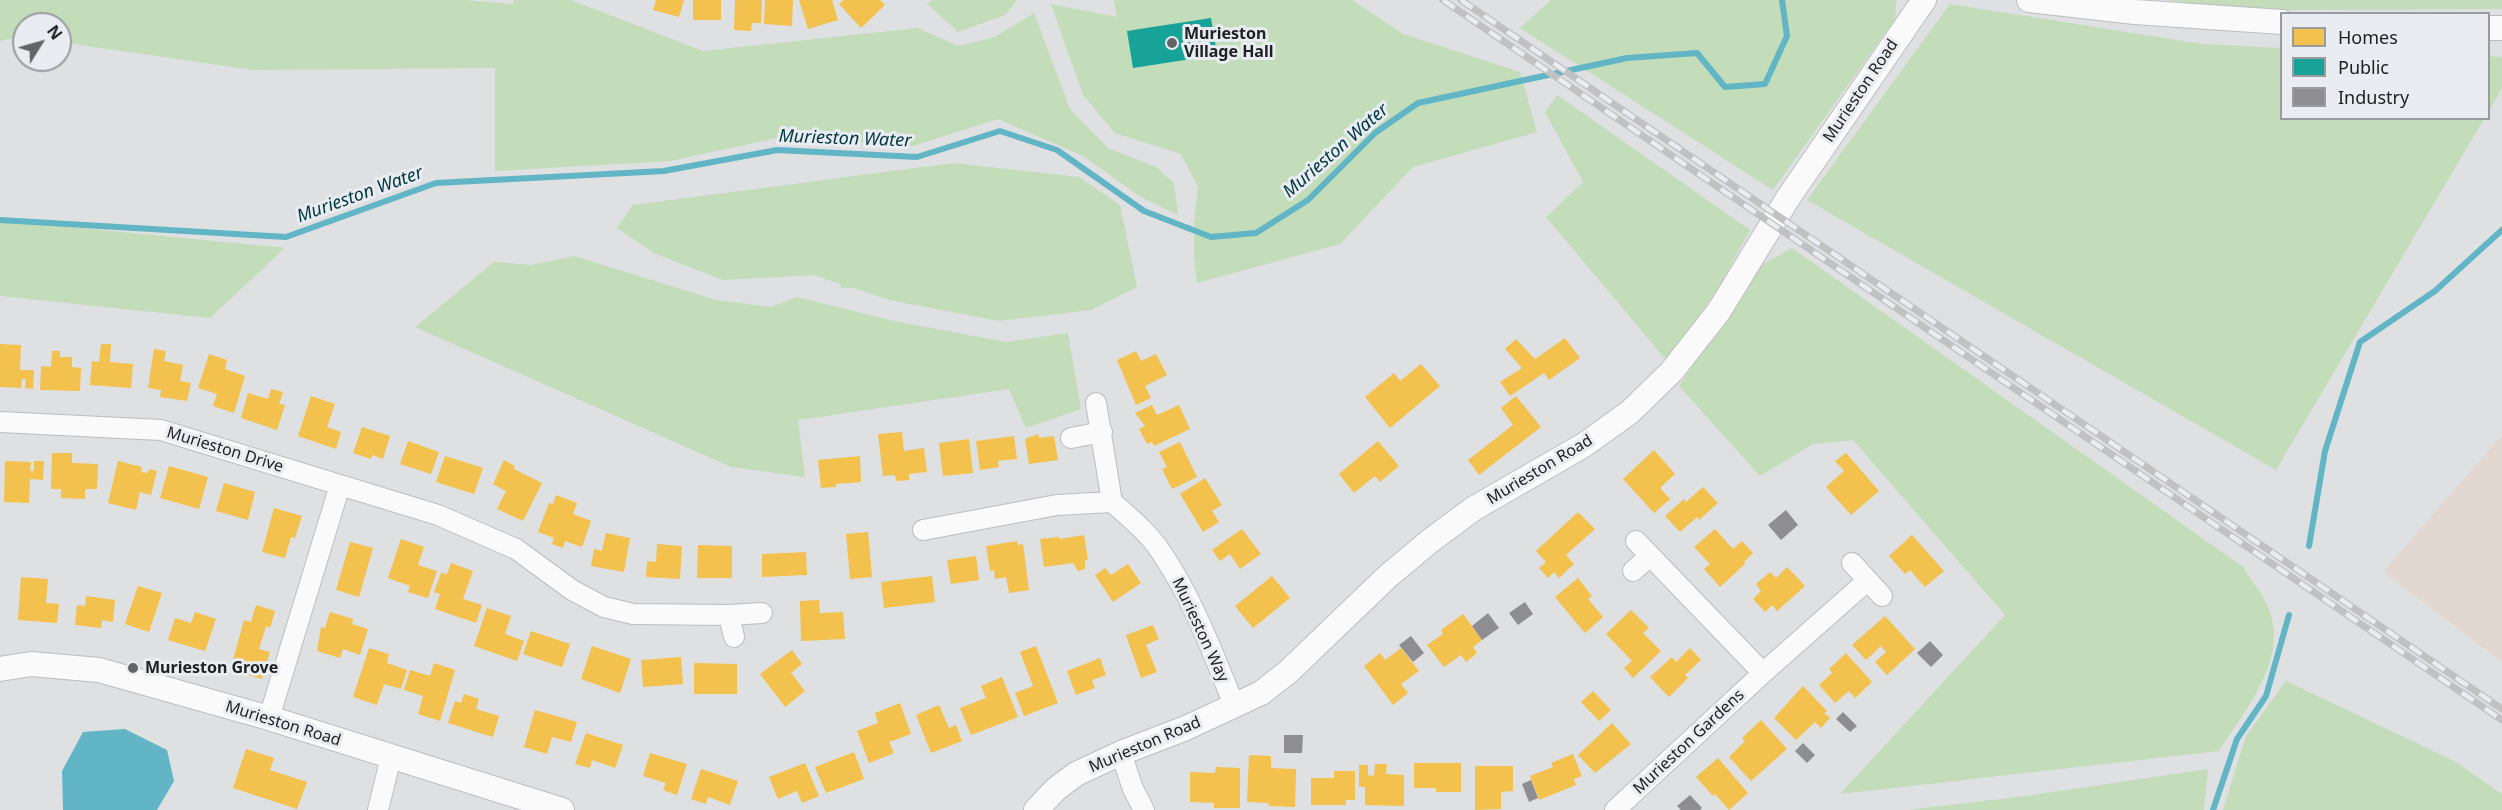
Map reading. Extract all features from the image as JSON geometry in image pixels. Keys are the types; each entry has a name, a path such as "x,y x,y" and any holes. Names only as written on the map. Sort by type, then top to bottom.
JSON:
{"street":[{"name":"Murieston Road","path":"1036,810 1056,789 1076,774 1121,753 1235,707 1261,693 1288,672 1387,576 1430,541 1473,509 1584,445 1630,412 1672,371 1719,311 1788,198 1924,0"},
{"path":"2028,0 2135,12 2280,22"},
{"path":"923,530 1057,505 1112,502 1096,403"},
{"name":"Murieston Drive","path":"0,422 161,430 438,515 516,549 572,590 604,607 633,614 762,613"},
{"path":"1071,438 1102,432"},
{"path":"269,718 340,485"},
{"name":"Murieston Way","path":"1112,502 1142,528 1161,552 1195,612 1235,707"},
{"path":"1636,541 1763,673"},
{"path":"1633,571 1650,556"},
{"path":"1852,563 1882,596"},
{"name":"Murieston Gardens","path":"1615,810 1763,673 1868,581"},
{"path":"729,615 734,637"},
{"name":"Murieston Road","path":"0,669 31,664 99,670 269,718 562,810"},
{"path":"1121,753 1133,789 1144,810"},
{"path":"378,810 391,757"}],"shaded area":[{"path":"2502,435 2502,662 2383,572"}],"green space":[{"path":"0,0 464,0 513,4 514,0 571,0 703,51 918,28 958,46 995,37 1034,13 1070,109 1108,148 1156,167 1174,183 1178,215 1141,197 1083,156 998,119 913,146 777,138 670,161 495,171 495,68 253,70 72,44 72,12 12,12 12,38 0,41"},
{"path":"932,0 1017,0 1005,15 958,32 927,4"},
{"path":"1114,0 1352,0 1403,34 1520,72 1537,132 1413,167 1340,244 1197,283 1194,223 1198,187 1181,154 1115,133 1083,95 1051,4 1117,17"},
{"path":"1551,0 1896,0 1895,19 1773,190 1520,28"},
{"path":"2167,0 2502,0 2502,9 2251,10"},
{"path":"1950,4 2202,44 2280,48 2280,120 2483,120 2276,470 1807,200"},
{"path":"2490,56 2502,57 2502,88 2490,109"},
{"path":"1557,95 1750,230 1718,289 1667,361 1546,217 1583,182 1545,112"},
{"path":"954,163 1079,177 1120,205 1137,287 1091,310 999,321 889,300 854,288 841,288 840,284 814,275 723,280 656,254 617,228 633,205"},
{"path":"0,220 285,248 210,318 0,296"},
{"path":"1792,248 2243,567 2268,607 2273,626 2273,645 2262,683 2219,751 1840,794 2005,615 1853,440 1813,444 1760,476 1679,386 1758,267"},
{"path":"574,256 716,300 771,307 797,297 894,321 1006,342 1068,333 1081,409 1026,428 1009,389 798,420 805,477 731,467 415,327 494,262 532,265"},
{"path":"2286,681 2454,761 2502,794 2502,810 2223,810 2246,736"},
{"path":"2208,769 2204,810 1907,810 2026,796"}],"water":[{"path":"125,729 167,750 174,781 157,810 63,810 62,771 83,732"}],"building: Homes":[{"path":"656,0 684,0 679,17 653,10"},
{"path":"693,0 721,0 721,20 693,20"},
{"path":"735,0 762,0 761,23 752,23 751,31 734,30"},
{"path":"765,0 793,0 792,26 764,24"},
{"path":"799,0 832,0 838,20 808,29"},
{"path":"844,0 880,0 885,5 861,28 839,4"},
{"path":"1565,338 1580,358 1549,380 1544,373 1510,396 1500,382 1522,368 1505,349 1516,339 1535,359"},
{"path":"0,344 21,345 20,370 34,370 33,389 25,388 26,379 22,379 21,388 0,387"},
{"path":"101,344 111,344 110,362 133,364 131,388 90,385 92,361 99,362"},
{"path":"154,349 166,351 164,361 183,365 180,381 191,383 187,401 160,397 161,390 148,388"},
{"path":"52,351 60,351 60,357 72,357 72,367 81,368 80,391 40,390 41,366 51,367"},
{"path":"1136,351 1141,361 1156,354 1167,375 1145,386 1151,398 1136,405 1117,360"},
{"path":"209,354 227,360 225,369 245,376 234,413 213,406 217,394 198,388"},
{"path":"1421,364 1440,386 1390,428 1365,397 1394,373 1400,381"},
{"path":"271,389 283,392 279,404 285,405 277,430 241,418 248,393 268,399"},
{"path":"311,396 335,404 327,427 341,432 336,449 298,436"},
{"path":"1516,396 1541,427 1479,475 1468,460 1513,425 1501,408"},
{"path":"1152,405 1157,415 1179,405 1190,429 1154,446 1152,442 1147,444 1139,429 1145,426 1135,413"},
{"path":"362,427 390,436 383,459 372,455 371,459 353,453"},
{"path":"902,432 904,451 924,448 927,472 909,474 909,480 896,481 895,475 883,476 878,434"},
{"path":"1038,434 1039,438 1054,436 1058,460 1029,464 1025,439"},
{"path":"1014,436 1017,459 998,461 999,467 980,470 976,441"},
{"path":"969,439 973,473 943,476 939,443"},
{"path":"408,441 439,452 431,474 400,464"},
{"path":"1378,441 1399,466 1380,482 1375,476 1354,493 1339,474"},
{"path":"1180,442 1197,477 1172,489 1162,469 1167,467 1159,452"},
{"path":"1654,450 1675,474 1660,488 1670,499 1654,513 1623,479"},
{"path":"52,453 72,453 72,463 98,464 97,489 85,489 85,499 61,498 61,489 51,489"},
{"path":"1846,453 1879,491 1851,515 1826,487 1844,471 1835,461"},
{"path":"445,456 483,468 474,494 436,482"},
{"path":"860,456 861,482 821,488 818,460"},
{"path":"504,460 515,466 514,469 542,483 523,521 497,509 506,491 493,484"},
{"path":"5,461 31,462 30,471 34,471 34,461 44,461 43,480 30,479 29,503 4,502"},
{"path":"118,461 142,467 141,472 148,473 149,469 157,471 151,495 140,492 136,510 108,503"},
{"path":"169,466 208,477 199,509 160,498"},
{"path":"1205,478 1222,505 1212,511 1219,522 1203,532 1180,494"},
{"path":"224,483 255,492 248,520 216,511"},
{"path":"1703,487 1718,503 1699,520 1697,517 1680,532 1665,516 1684,499 1686,502"},
{"path":"556,495 577,503 573,514 591,521 582,547 565,541 563,548 552,544 554,538 538,532 549,503 553,504"},
{"path":"274,508 302,516 295,538 291,537 285,558 262,552"},
{"path":"1578,512 1595,529 1566,555 1574,564 1559,578 1554,572 1548,578 1539,568 1546,562 1536,551"},
{"path":"1242,529 1261,554 1240,569 1230,554 1220,561 1212,550"},
{"path":"1715,529 1733,549 1742,541 1753,553 1744,562 1745,564 1720,587 1704,569 1710,564 1694,547"},
{"path":"868,532 872,577 850,579 846,534"},
{"path":"606,533 630,538 624,572 591,566 594,549 602,551"},
{"path":"1084,535 1088,560 1085,560 1085,569 1078,571 1073,563 1044,567 1040,539"},
{"path":"1912,535 1944,571 1925,587 1910,570 1905,574 1889,556"},
{"path":"401,539 424,547 418,565 437,571 428,598 408,592 410,586 388,578"},
{"path":"1017,541 1018,545 1023,544 1029,590 1009,593 1006,577 995,579 994,570 990,571 986,546"},
{"path":"350,542 373,548 359,597 336,590"},
{"path":"657,544 682,546 680,579 646,577 647,561 656,562"},
{"path":"698,545 732,546 732,578 697,578"},
{"path":"806,552 807,575 762,577 762,554"},
{"path":"976,556 979,580 951,584 947,560"},
{"path":"451,563 473,571 463,599 482,605 476,623 435,609 440,594 434,592 441,573 447,574"},
{"path":"1128,564 1141,583 1113,602 1095,575 1105,568 1111,575"},
{"path":"1787,567 1805,586 1777,611 1772,605 1765,612 1753,599 1761,591 1756,584 1770,572 1776,578"},
{"path":"932,576 935,602 884,608 881,582"},
{"path":"1272,576 1290,598 1253,628 1235,606"},
{"path":"21,577 48,579 46,603 59,604 57,623 18,620"},
{"path":"1578,578 1592,596 1588,599 1603,617 1585,633 1555,597"},
{"path":"138,586 162,593 149,632 125,624"},
{"path":"86,596 115,600 113,622 102,620 101,628 75,625 77,605 85,606"},
{"path":"819,600 820,613 843,612 845,639 801,641 800,601"},
{"path":"256,605 275,611 270,628 266,626 259,649 270,652 262,679 236,672 239,661 233,660 244,620 251,622"},
{"path":"487,608 511,616 505,634 524,641 517,661 474,646"},
{"path":"1631,610 1649,628 1643,633 1661,651 1633,678 1624,668 1632,661 1606,634"},
{"path":"195,612 216,619 205,651 168,640 175,618 191,623"},
{"path":"330,612 353,619 352,624 368,629 360,655 343,649 340,658 317,651 321,627 325,628"},
{"path":"1463,614 1482,640 1473,647 1477,653 1466,662 1461,655 1444,667 1427,645 1443,634 1441,630"},
{"path":"1885,616 1915,649 1887,675 1875,662 1886,652 1881,646 1866,660 1852,645"},
{"path":"1153,625 1159,639 1146,645 1157,672 1141,678 1126,635"},
{"path":"531,631 570,644 562,667 523,654"},
{"path":"592,646 631,659 620,693 581,679"},
{"path":"1036,646 1058,703 1024,716 1015,693 1033,686 1020,652"},
{"path":"369,648 389,654 387,663 407,670 401,689 384,684 377,705 353,697"},
{"path":"1401,648 1419,671 1401,684 1408,693 1393,705 1364,666 1380,653 1385,660"},
{"path":"1690,648 1701,660 1685,675 1688,678 1669,697 1650,677 1672,657 1676,662"},
{"path":"792,650 802,664 791,673 805,691 785,707 760,674"},
{"path":"1846,653 1872,682 1855,698 1849,691 1835,703 1819,685 1832,673 1829,669"},
{"path":"681,657 683,684 643,687 641,660"},
{"path":"1100,658 1106,675 1092,680 1095,688 1076,695 1067,671"},
{"path":"434,663 455,670 440,721 418,714 423,696 404,690 410,670 430,676"},
{"path":"694,663 737,664 737,694 694,694"},
{"path":"1002,677 1018,717 971,735 960,708 986,698 981,686"},
{"path":"1803,686 1827,711 1824,713 1830,718 1821,728 1815,722 1796,740 1774,718"},
{"path":"1593,691 1611,710 1599,721 1581,702"},
{"path":"464,694 479,699 476,709 499,716 493,737 448,723 455,701 461,703"},
{"path":"900,703 911,734 889,742 894,753 869,763 857,731 878,723 875,713"},
{"path":"939,705 949,728 956,725 962,741 931,753 916,715"},
{"path":"535,710 577,722 571,742 552,737 547,754 524,747"},
{"path":"1761,720 1787,749 1751,781 1729,757 1745,741 1742,738"},
{"path":"1612,723 1631,744 1595,773 1578,755"},
{"path":"586,733 623,745 615,768 592,760 590,768 575,764"},
{"path":"246,749 274,758 270,770 307,782 297,809 233,788"},
{"path":"854,752 864,779 826,793 815,767"},
{"path":"650,753 687,764 677,795 663,790 666,783 643,776"},
{"path":"1573,754 1582,776 1574,779 1576,785 1539,800 1530,776 1553,767 1551,763"},
{"path":"1249,755 1271,756 1271,768 1296,769 1295,807 1268,806 1269,803 1247,802"},
{"path":"1718,758 1748,793 1729,810 1696,777"},
{"path":"805,763 819,796 802,803 797,791 778,799 769,777"},
{"path":"1414,763 1461,763 1461,792 1436,792 1436,788 1414,788"},
{"path":"1375,764 1387,764 1386,774 1404,775 1404,806 1365,805 1365,787 1359,787 1359,765 1368,765 1368,775 1374,776"},
{"path":"1475,766 1513,766 1513,791 1501,792 1501,809 1475,810"},
{"path":"1216,767 1240,768 1240,808 1214,808 1214,803 1190,802 1190,772 1215,773"},
{"path":"701,769 738,781 730,805 708,797 706,804 691,799"},
{"path":"1334,771 1355,771 1355,800 1346,800 1346,805 1311,805 1311,778 1334,778"}],"building: Public":[{"name":"Murieston Village Hall","path":"1211,18 1217,55 1133,68 1127,31"}],"building: Industry":[{"path":"1786,510 1798,525 1781,540 1768,525"},
{"path":"1525,602 1533,614 1518,625 1509,613"},
{"path":"1488,613 1499,628 1482,640 1472,626"},
{"path":"1411,636 1424,653 1413,662 1399,645"},
{"path":"1930,641 1943,655 1931,667 1917,653"},
{"path":"1843,712 1857,726 1850,732 1836,719"},
{"path":"1284,735 1303,735 1302,753 1284,753"},
{"path":"1803,743 1815,755 1807,763 1795,751"},
{"path":"1531,780 1538,798 1529,802 1522,784"},
{"path":"1690,795 1702,808 1700,810 1681,810 1677,806"}],"waterway":[{"name":"Murieston Water","path":"0,220 286,237 436,183 664,171 777,150 917,157 1000,131 1057,150 1144,211 1211,237 1256,233 1308,200 1375,133 1418,103 1627,58 1697,53 1725,87 1765,84 1787,36 1782,0"},
{"path":"2309,546 2325,451 2360,342 2435,291 2502,230"},
{"path":"2213,810 2237,739 2266,696 2289,615"}],"railway":[{"path":"1443,0 2502,720"},
{"path":"1461,0 2502,709"}],"place":[{"name":"Murieston Village Hall","path":"1172,43"},
{"name":"Murieston Grove","path":"133,668"}]}
